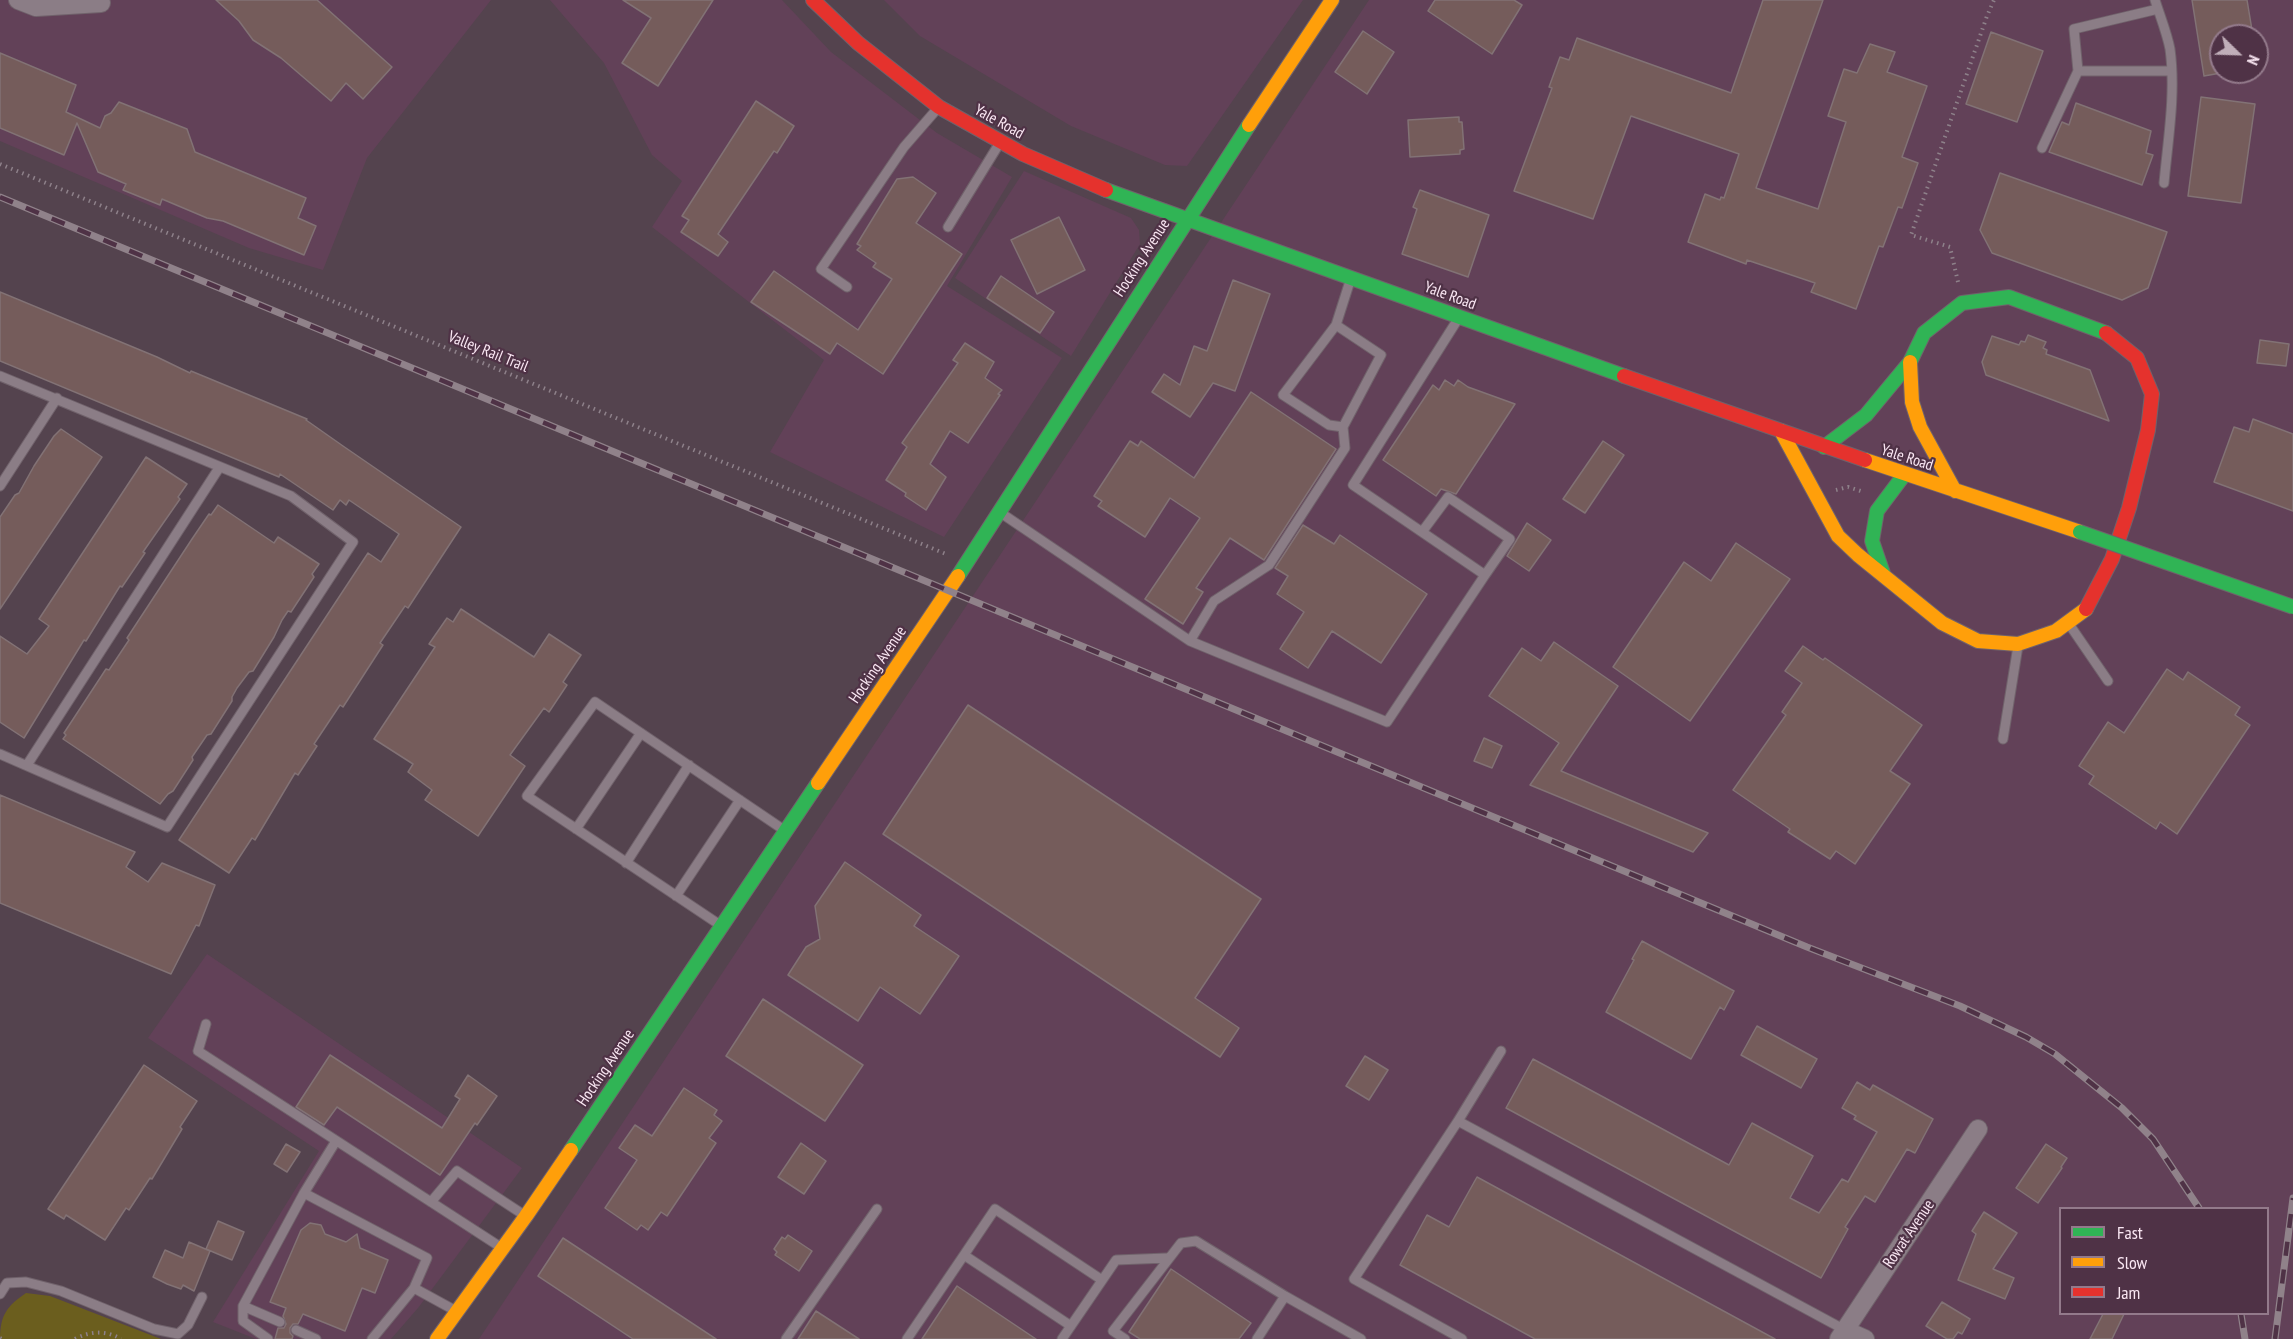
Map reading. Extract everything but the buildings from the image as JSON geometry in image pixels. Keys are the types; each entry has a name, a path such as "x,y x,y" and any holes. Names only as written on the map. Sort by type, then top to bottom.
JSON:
{"street":[{"path":"18,0 36,7 101,3"},
{"name":"Yale Road","path":"813,0 858,43 939,107 1001,142 1077,179 1824,447 2080,532 2293,608"},
{"name":"Hocking Avenue","path":"436,1339 526,1216 966,563 1186,220 1332,0"},
{"path":"1781,431 1838,536 1858,555 1942,623 1978,641 2018,644 2056,631 2086,608 2112,559 2129,508 2148,430 2152,394 2137,358 2106,333 2009,297 1962,303 1924,333 1910,362 1866,415 1824,447"},
{"path":"1910,362 1912,402 1920,426 1955,491"},
{"path":"1883,573 1872,541 1877,511 1904,475"},
{"name":"Rowat Avenue","path":"1842,1335 1978,1129"},
{"path":"1842,1335 1865,1339"}],"lane":[{"path":"2042,148 2078,71 2074,29 2156,4 2169,48 2171,71 2172,104 2164,183"},
{"path":"2078,71 2171,71"},
{"path":"847,287 821,269 904,147 939,107"},
{"path":"948,227 1001,142"},
{"path":"1343,427 1329,425 1283,395 1336,325 1351,279"},
{"path":"1459,317 1353,485 1485,575"},
{"path":"1190,641 1214,601 1269,565 1345,448 1343,427 1381,355 1336,325"},
{"path":"0,376 291,496 353,542 167,827 0,754"},
{"path":"0,486 57,398"},
{"path":"27,765 219,468"},
{"path":"999,512 1190,641 1387,722 1510,538 1448,497 1422,532"},
{"path":"2068,622 2108,681"},
{"path":"2003,739 2018,644"},
{"path":"721,927 527,796 595,702 786,831"},
{"path":"576,829 641,733"},
{"path":"627,863 688,765"},
{"path":"676,896 740,800"},
{"path":"206,1024 198,1051 503,1249"},
{"path":"1462,1339 1354,1279 1501,1051"},
{"path":"1458,1121 1842,1335"},
{"path":"268,1339 243,1321 243,1306 304,1193 336,1141"},
{"path":"431,1202 457,1171 526,1216"},
{"path":"304,1193 427,1258 414,1288 372,1339"},
{"path":"786,1339 877,1209"},
{"path":"907,1339 994,1209 1102,1280"},
{"path":"1125,1339 1110,1335 1180,1243 1196,1241 1361,1339"},
{"path":"964,1255 1071,1326"},
{"path":"1062,1339 1116,1260 1167,1258"},
{"path":"0,1294 7,1283 26,1281 80,1298 154,1329 178,1334 188,1325 202,1296"},
{"path":"414,1288 457,1311"},
{"path":"1257,1339 1286,1296"},
{"path":"243,1306 280,1322"},
{"path":"296,1330 316,1339"}],"path":[{"path":"1962,303 1950,247 1911,235 1994,0"},
{"name":"Valley Rail Trail","path":"0,164 966,563"},
{"path":"1829,492 1848,487 1867,493"},
{"path":"75,1339 103,1332 121,1339"}],"shaded area":[{"path":"0,0 491,0 367,158 323,270 249,248 0,141"},
{"path":"550,0 782,0 831,52 937,133 1012,177 947,286 1062,358 944,537 770,452 824,360 652,227 682,181 652,155 604,63"},
{"path":"884,0 1303,0 1187,166 1165,165 1071,126 920,36"},
{"path":"1369,0 2293,0 2293,1339 479,1339"},
{"path":"1024,171 1131,218 1139,230 1140,244 1071,356 955,278"},
{"path":"207,954 522,1168 418,1308 391,1339 256,1339 213,1322 319,1151 148,1038"},
{"path":"26,1293 50,1296 161,1339 0,1339 3,1317 9,1307"}],"railway":[{"path":"0,197 1807,947 1960,1006 2026,1037 2055,1054 2122,1108 2153,1139 2198,1207"},
{"path":"2275,1339 2293,1198"},
{"path":"2241,1315 2245,1339"}],"traffic: fast":[{"path":"958,576 1249,125"},
{"path":"1106,190 1624,376"},
{"path":"1824,447 1866,415 1910,362 1924,333 1962,303 2009,297 2106,333"},
{"path":"1883,573 1872,541 1877,511 1904,475"},
{"path":"2080,532 2293,607"},
{"path":"571,1150 818,783"}],"traffic: slow":[{"path":"1249,125 1332,0"},
{"path":"1910,362 1912,402 1920,427 1955,491"},
{"path":"1781,431 1838,536 1942,623 1978,641 2018,644 2056,631 2086,609"},
{"path":"1865,460 2080,532"},
{"path":"818,783 958,576"},
{"path":"437,1339 571,1150"}],"traffic: jam":[{"path":"813,0 858,43 939,107 1023,154 1106,190"},
{"path":"2086,609 2112,559 2129,508 2148,430 2152,394 2137,358 2106,333"},
{"path":"1624,376 1865,460"}]}
